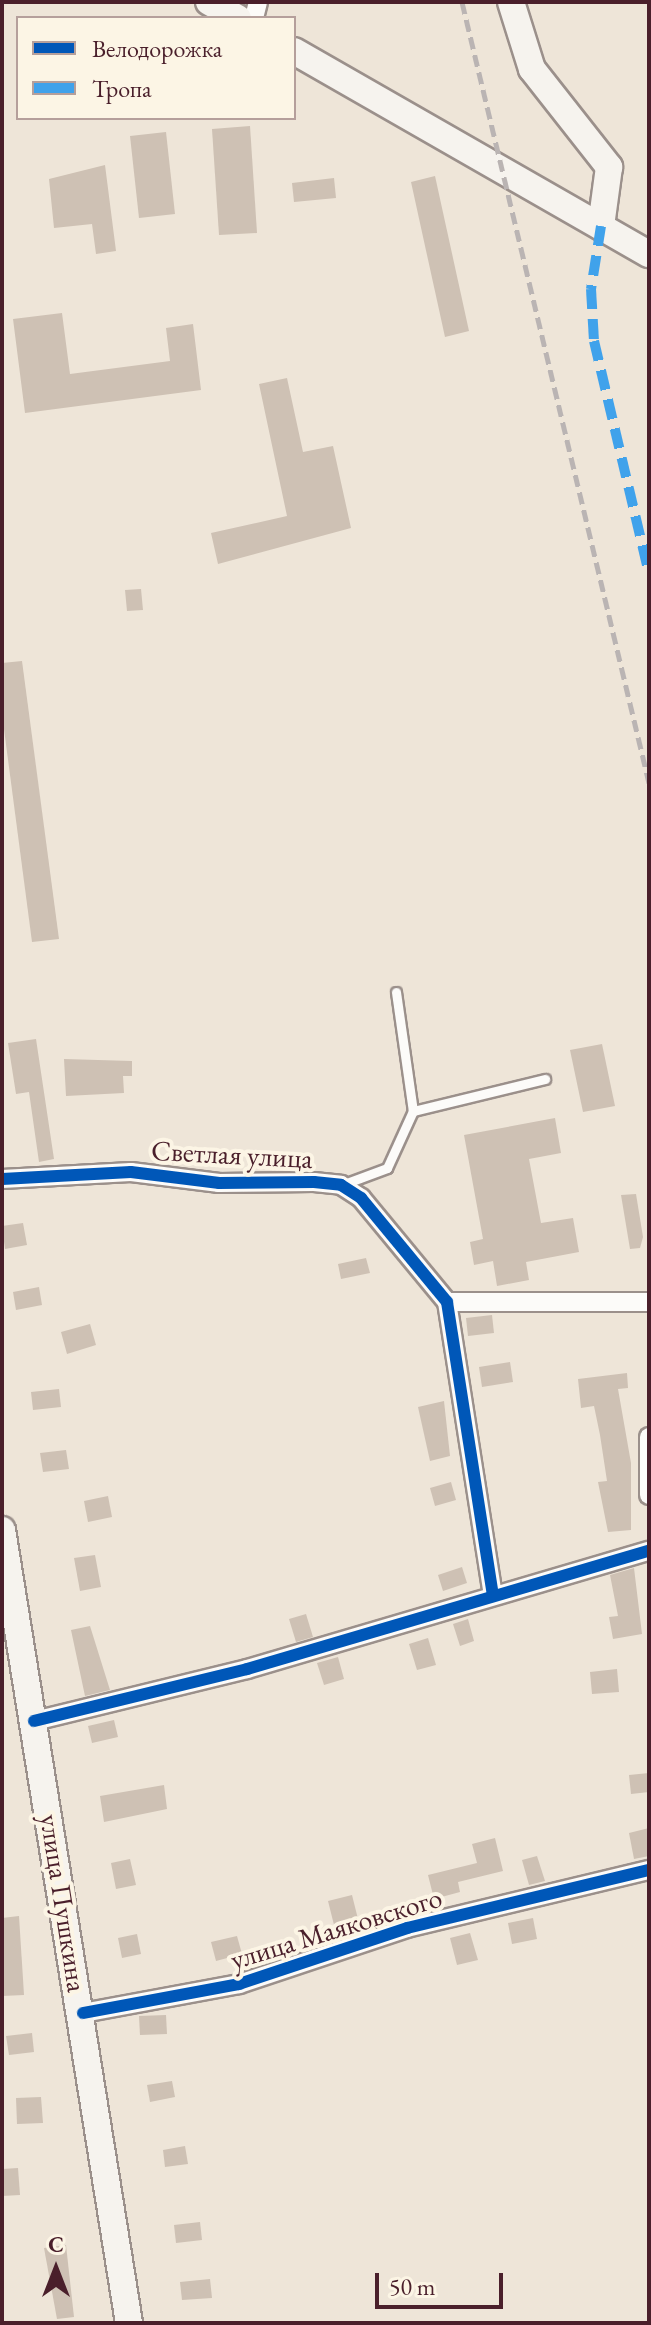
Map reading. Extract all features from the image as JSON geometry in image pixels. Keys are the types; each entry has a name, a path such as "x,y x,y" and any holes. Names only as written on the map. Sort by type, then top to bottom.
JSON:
{"main road":[{"path":"209,2 234,16"},
{"path":"511,2 532,69 609,167 601,226"},
{"path":"296,52 649,254"},
{"name":"улица Пушкина","path":"2,1530 83,2013 129,2323"}],"street":[{"name":"Светлая улица","path":"2,1179 131,1172 341,1185 361,1198 447,1302"},
{"path":"493,1595 447,1302 649,1302"},
{"path":"649,1437 649,1495"},
{"path":"34,1721 247,1669 649,1551"},
{"name":"улица Маяковского","path":"83,2013 239,1984 407,1928 649,1870"}],"lane":[{"path":"341,1185 387,1168 413,1111 396,992"},
{"path":"413,1111 545,1079"}],"building":[{"path":"250,126 257,233 219,235 212,129"},
{"path":"166,132 175,214 139,218 130,136"},
{"path":"105,165 116,251 96,254 92,224 54,228 49,179"},
{"path":"435,176 469,331 445,337 411,182"},
{"path":"334,178 336,198 294,202 292,183"},
{"path":"62,313 70,374 170,361 166,328 193,324 201,390 25,413 13,319"},
{"path":"287,378 303,452 333,446 351,528 218,564 211,533 287,516 259,384"},
{"path":"141,589 143,610 127,611 125,590"},
{"path":"22,661 59,939 32,942 2,714 2,663"},
{"path":"36,1039 54,1159 39,1162 29,1092 16,1094 8,1043"},
{"path":"602,1044 615,1106 583,1112 570,1050"},
{"path":"64,1059 132,1061 132,1076 123,1076 124,1093 66,1096"},
{"path":"555,1118 561,1153 529,1159 541,1223 573,1218 579,1252 526,1262 529,1280 497,1286 493,1261 474,1265 470,1242 483,1239 464,1135"},
{"path":"636,1194 643,1237 640,1248 630,1249 621,1195"},
{"path":"23,1223 27,1245 5,1249 2,1226"},
{"path":"366,1258 370,1273 341,1279 338,1264"},
{"path":"39,1287 42,1305 16,1310 13,1292"},
{"path":"492,1315 494,1333 468,1336 466,1318"},
{"path":"90,1324 96,1345 67,1354 61,1332"},
{"path":"510,1362 513,1382 482,1387 479,1367"},
{"path":"627,1373 628,1388 618,1389 631,1463 631,1530 608,1532 598,1482 607,1481 600,1435 594,1406 581,1408 578,1379"},
{"path":"59,1389 61,1407 33,1410 31,1392"},
{"path":"444,1401 450,1456 430,1461 418,1407"},
{"path":"66,1450 69,1469 43,1472 40,1453"},
{"path":"451,1482 456,1500 435,1506 430,1488"},
{"path":"108,1496 112,1517 88,1522 84,1501"},
{"path":"95,1555 101,1587 80,1591 74,1558"},
{"path":"462,1567 467,1583 443,1591 438,1575"},
{"path":"634,1568 642,1634 613,1639 609,1617 618,1616 610,1575"},
{"path":"306,1614 313,1637 296,1642 289,1619"},
{"path":"468,1619 474,1641 460,1646 453,1624"},
{"path":"90,1626 110,1690 85,1696 71,1630"},
{"path":"428,1638 436,1665 417,1670 409,1644"},
{"path":"338,1657 344,1679 324,1685 317,1663"},
{"path":"617,1669 619,1692 592,1694 590,1672"},
{"path":"114,1720 118,1737 92,1743 88,1726"},
{"path":"649,1773 649,1792 631,1794 629,1775"},
{"path":"164,1785 167,1809 104,1822 100,1796"},
{"path":"649,1828 649,1856 634,1859 629,1833"},
{"path":"495,1838 503,1871 458,1882 460,1892 434,1899 428,1875 477,1863 472,1844"},
{"path":"537,1856 545,1881 529,1885 522,1860"},
{"path":"130,1859 136,1885 116,1889 111,1863"},
{"path":"352,1895 359,1923 335,1929 328,1901"},
{"path":"19,1916 24,1995 2,1996 2,1918"},
{"path":"533,1918 537,1939 512,1944 508,1923"},
{"path":"470,1933 478,1960 457,1965 450,1938"},
{"path":"137,1934 141,1954 122,1958 118,1938"},
{"path":"237,1936 242,1954 216,1961 211,1942"},
{"path":"166,2015 167,2034 140,2035 139,2016"},
{"path":"32,2033 34,2052 9,2055 6,2036"},
{"path":"172,2081 175,2097 150,2102 147,2085"},
{"path":"41,2097 43,2123 17,2124 16,2098"},
{"path":"185,2146 188,2164 165,2167 163,2150"},
{"path":"18,2168 20,2195 2,2196 2,2169"},
{"path":"200,2222 202,2240 176,2243 174,2225"},
{"path":"66,2245 74,2317 57,2319 44,2248"},
{"path":"210,2279 212,2298 182,2300 180,2282"}],"railway":[{"path":"462,2 649,783"}],"marked path":[{"path":"601,226 591,289 594,341 649,574"}],"cycle path":[{"path":"2,1179 131,1172 219,1183 314,1182 341,1185 361,1198 447,1302 493,1595"},
{"path":"34,1721 247,1669 649,1551"},
{"path":"83,2013 239,1984 407,1928 649,1870"}]}
